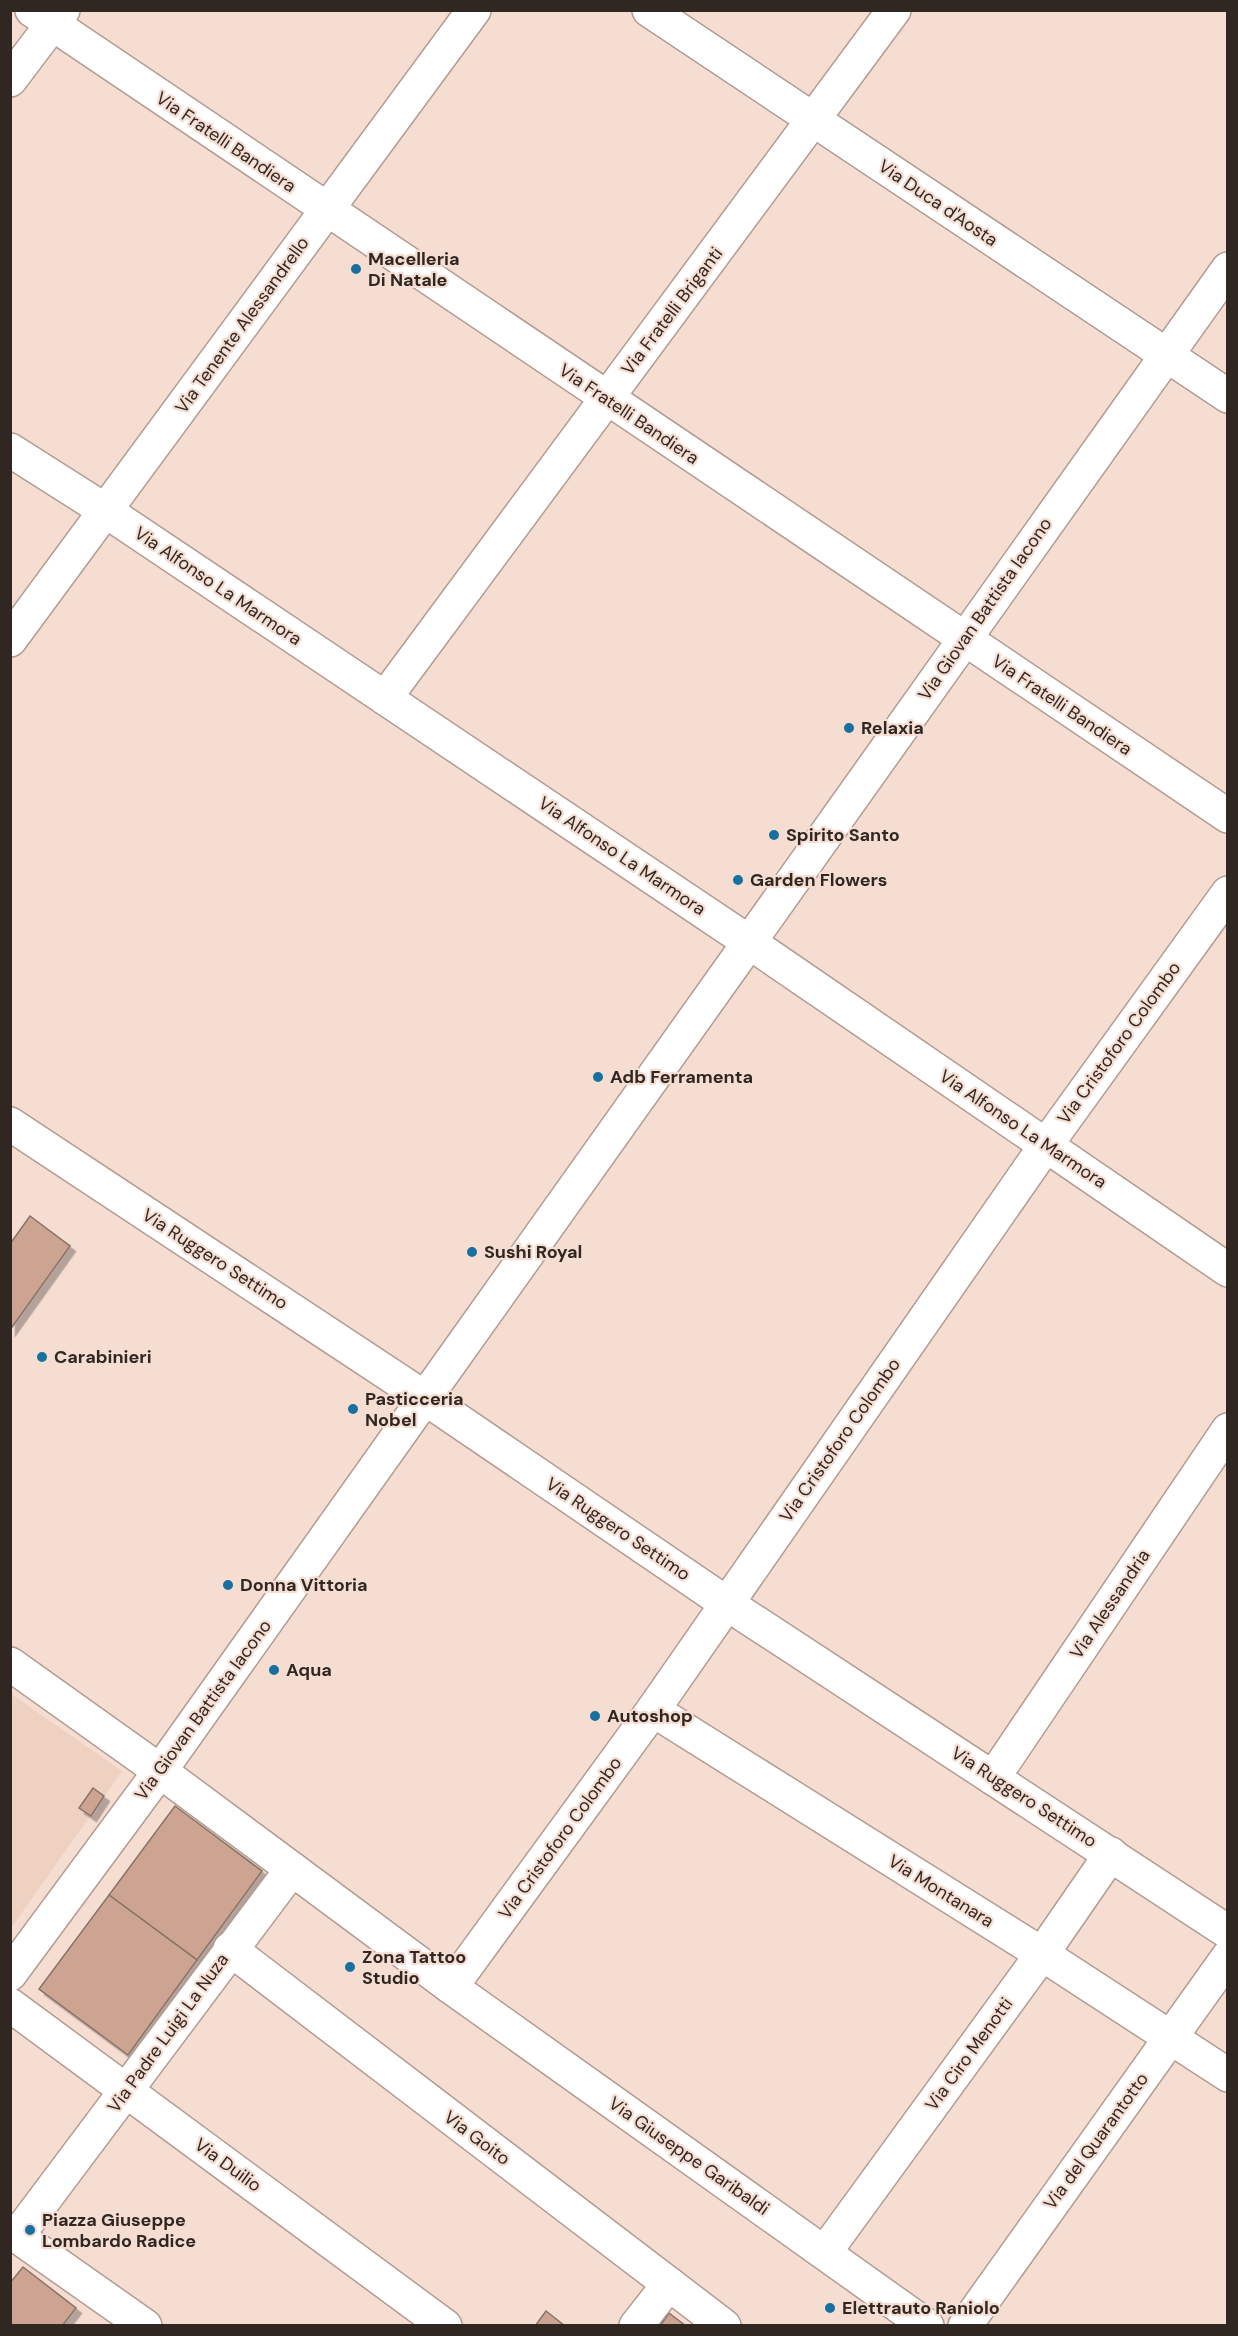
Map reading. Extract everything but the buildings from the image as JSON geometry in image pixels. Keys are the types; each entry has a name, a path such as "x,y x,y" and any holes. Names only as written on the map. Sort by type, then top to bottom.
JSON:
{"street":[{"name":"Via Tenente Alessandrello","path":"10,640 474,10"},
{"name":"Via Duca d'Aosta","path":"649,10 1227,396"},
{"name":"Via Fratelli Briganti","path":"385,698 894,10"},
{"name":"Via Fratelli Bandiera","path":"49,15 327,210 1227,816"},
{"path":"10,80 49,15"},
{"name":"Via Giovan Battista Iacono","path":"10,1974 160,1771 1227,269"},
{"name":"Via Alfonso La Marmora","path":"10,450 106,511 749,942 1227,1269"},
{"name":"Via Cristoforo Colombo","path":"451,1987 653,1710 1046,1145 1227,893"},
{"name":"Via Ruggero Settimo","path":"10,1124 425,1398 726,1603 1227,1932"},
{"name":"Via Alessandria","path":"993,1778 1227,1430"},
{"name":"Via Giuseppe Garibaldi","path":"10,1664 160,1771 451,1987 927,2325"},
{"name":"Via Montanara","path":"653,1710 1042,1954 1227,2075"},
{"name":"Via Ciro Menotti","path":"825,2252 1042,1954 1111,1854"},
{"name":"Via Padre Luigi La Nuza","path":"21,2239 46,2198 292,1869"},
{"name":"Via Goito","path":"230,1949 724,2325"},
{"name":"Via del Quarantotto","path":"965,2325 1227,1957"},
{"name":"Via Duilio","path":"10,2005 445,2325"},
{"path":"21,2239 145,2325"},
{"path":"636,2325 669,2284"}],"shaded area":[{"path":"11,1694 122,1771 11,1928"}],"place":[{"name":"Macelleria Di Natale","path":"356,269"},
{"name":"Relaxia","path":"849,728"},
{"name":"Spirito Santo","path":"774,835"},
{"name":"Garden Flowers","path":"738,880"},
{"name":"Adb Ferramenta","path":"598,1077"},
{"name":"Sushi Royal","path":"472,1252"},
{"name":"Carabinieri","path":"42,1357"},
{"name":"Pasticceria Nobel","path":"353,1409"},
{"name":"Donna Vittoria","path":"228,1585"},
{"name":"Aqua","path":"274,1670"},
{"name":"Autoshop","path":"595,1716"},
{"name":"Zona Tattoo Studio","path":"350,1967"},
{"name":"Piazza Giuseppe Lombardo Radice","path":"30,2230"},
{"name":"Elettrauto Raniolo","path":"830,2308"}]}
